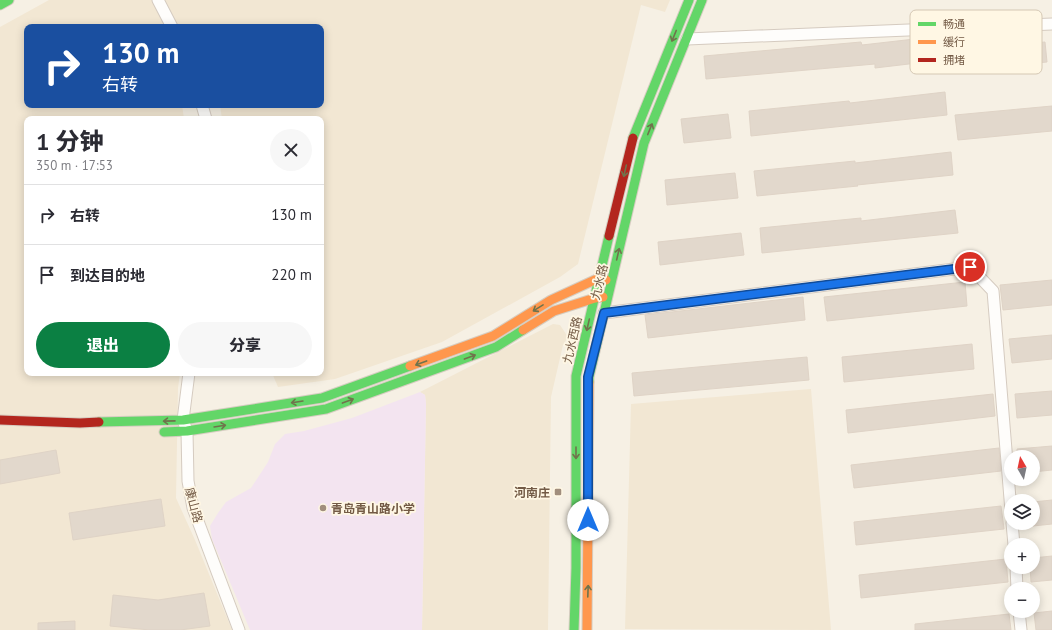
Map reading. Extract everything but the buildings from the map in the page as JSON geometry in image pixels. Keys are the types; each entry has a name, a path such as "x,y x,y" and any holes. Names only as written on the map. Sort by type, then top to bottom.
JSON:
{"main road":[{"path":"0,5 9,0"},
{"name":"九水西路","path":"574,630 576,568 576,376 632,140 689,0"},
{"name":"九水路","path":"587,630 588,377 644,143 702,0"},
{"path":"0,420 80,423 183,420 322,398 493,336 551,300 599,278 612,281"},
{"path":"155,432 187,431 326,409 496,347 554,311 594,298 608,297"}],"street":[{"path":"158,0 170,24"},
{"path":"1042,24 1052,24"},
{"path":"687,39 910,30"},
{"path":"604,313 970,267 993,290 1010,494"},
{"name":"康山路","path":"189,376 183,420 187,431 188,481 193,508 239,630"},
{"path":"1020,618 1021,630"}],"shaded area":[{"path":"49,0 670,0 665,12 641,5 578,264 560,277 442,342 335,379 278,387 273,376 324,376 324,116 222,116 220,108 324,108 324,24 24,24 24,108 182,108 184,116 24,116 24,376 180,376 178,388 176,498 232,630 0,630 0,27"},
{"path":"553,324 560,325 568,337 563,345 551,397 548,630 422,630 426,404 425,395 420,392"},
{"path":"811,389 831,630 625,629 631,404"},
{"name":"青岛青山路小学","path":"420,392 425,395 426,404 422,630 250,630 212,539 210,526 218,513 226,502 251,488 268,462 275,444 285,434 304,431 352,418"}],"traffic: fast":[{"path":"0,5 9,0"},
{"path":"633,138 689,0"},
{"path":"589,382 644,143 702,0"},
{"path":"574,630 576,568 576,376 609,236"},
{"path":"164,432 187,431 326,409 496,347 523,330"},
{"path":"99,422 183,420 322,398 410,366"}],"traffic: slow":[{"path":"410,366 493,336 551,300 599,278 606,280"},
{"path":"523,330 554,311 595,298 603,297"},
{"path":"587,630 589,382"}],"traffic: jam":[{"path":"609,236 633,138"},
{"path":"0,420 80,423 99,422"}],"place":[{"name":"河南庄","path":"558,492"},
{"name":"青岛青山路小学","path":"323,508"}],"route":[{"path":"588,520 588,377 604,313 970,267"}]}
